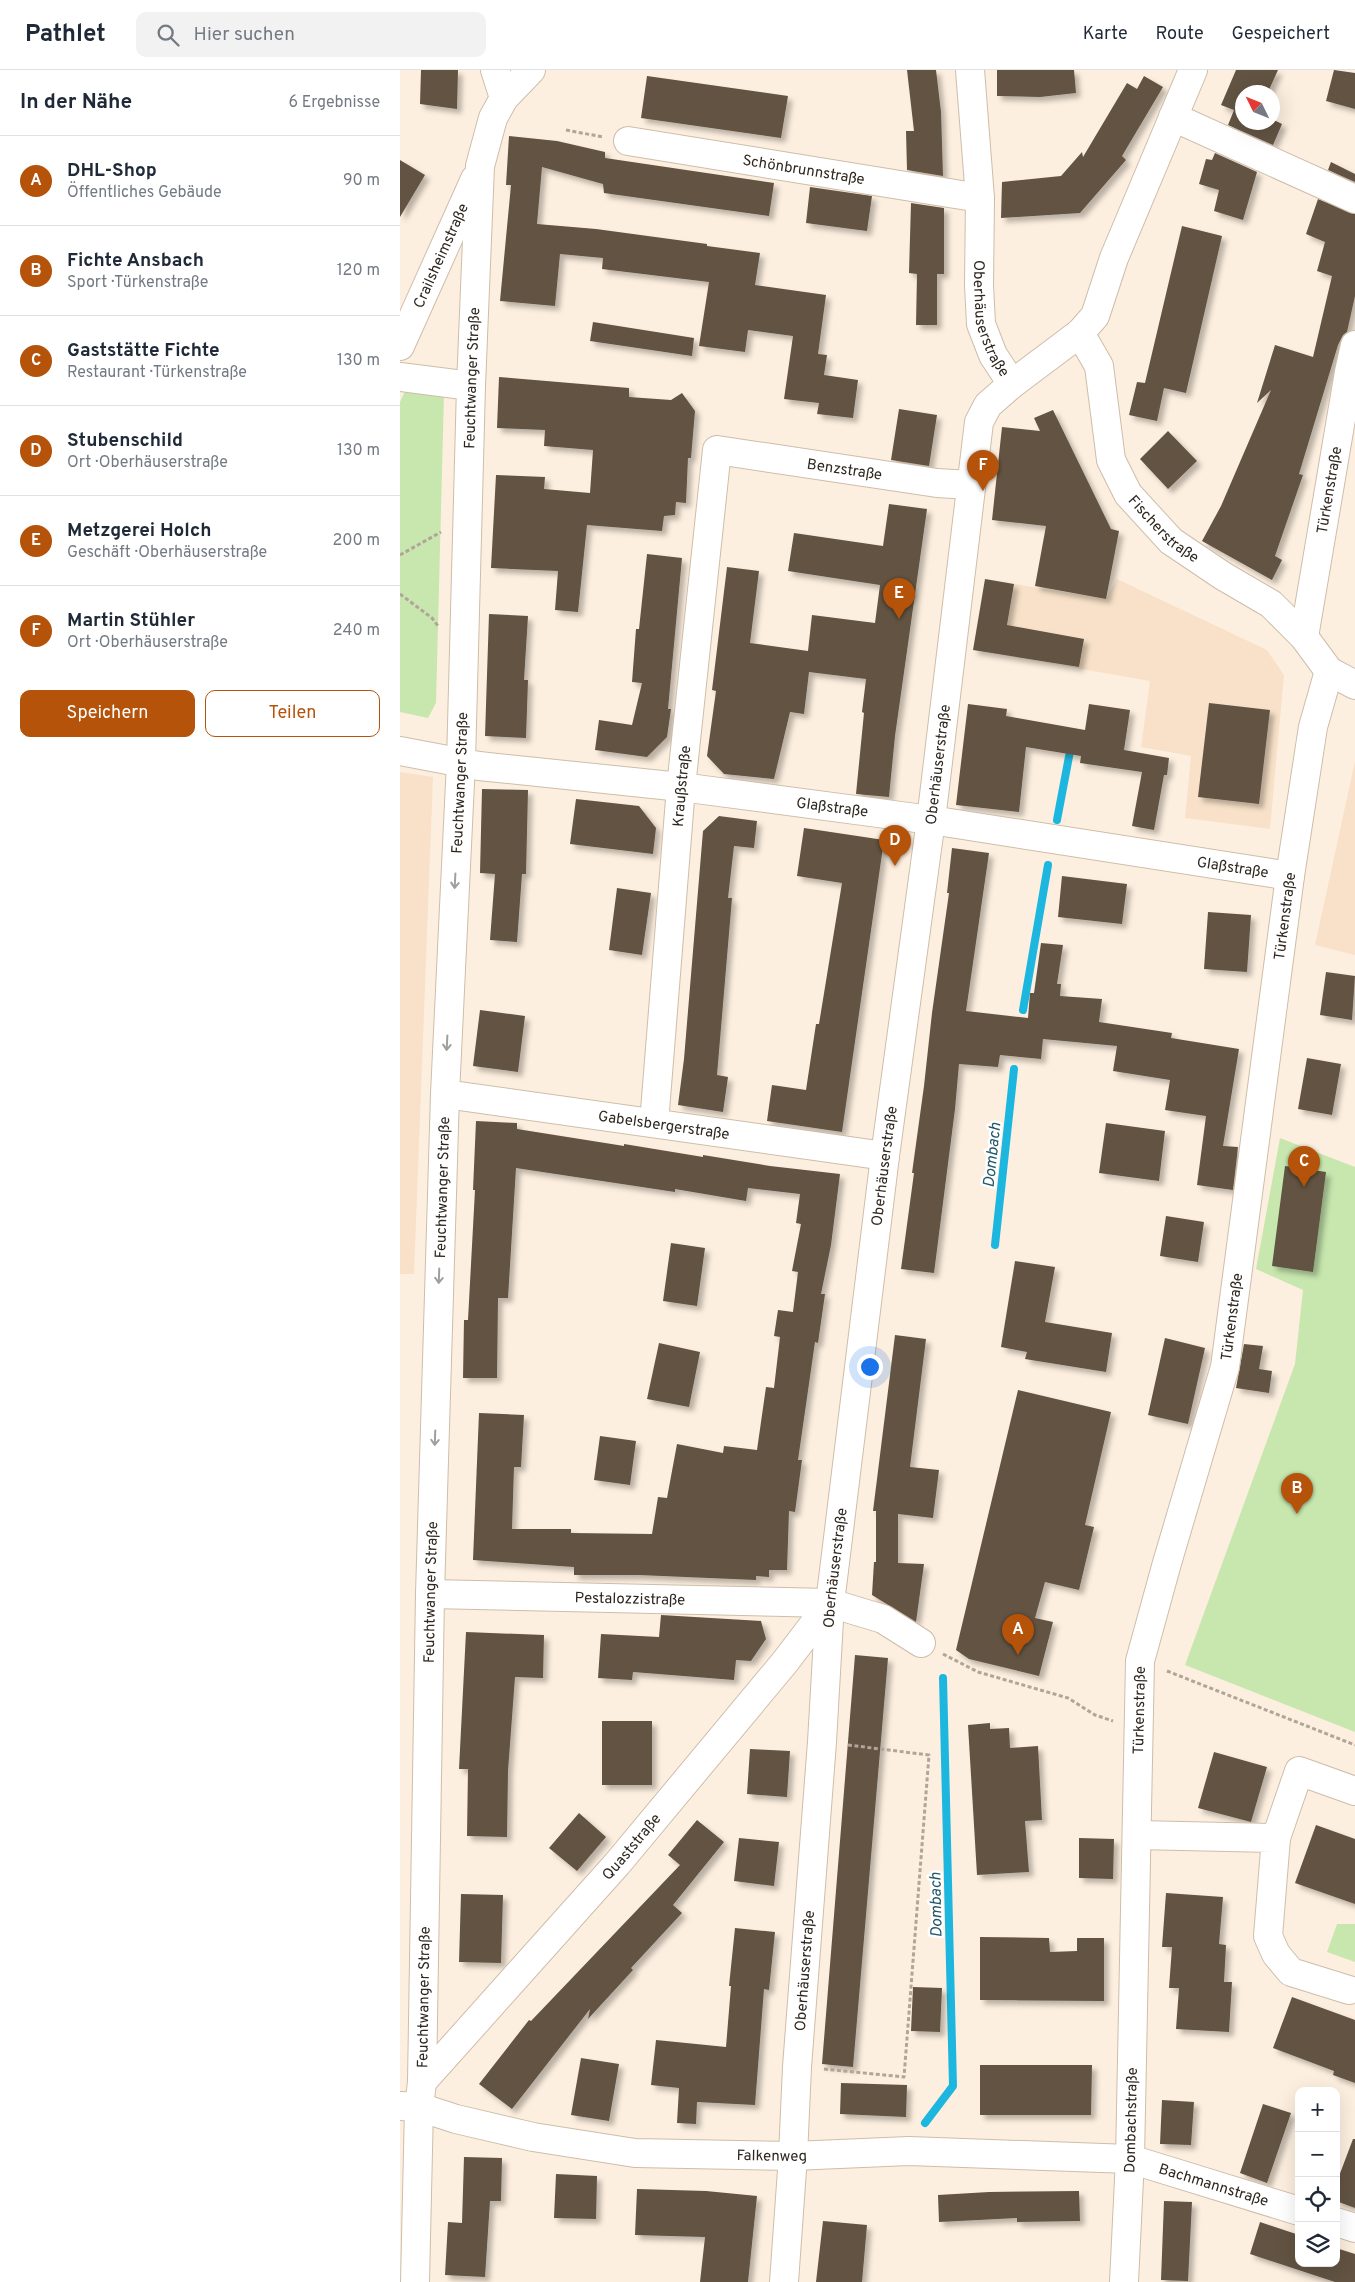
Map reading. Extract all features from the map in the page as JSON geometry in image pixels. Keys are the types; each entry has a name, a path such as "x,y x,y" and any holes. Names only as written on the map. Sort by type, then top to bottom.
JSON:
{"street":[{"path":"495,70 504,98"},
{"name":"Feuchtwanger Straße","path":"415,2282 409,2180 413,2098 412,1954 430,1594 445,1094 461,762 471,386 480,166 493,118 504,98 531,70"},
{"name":"Oberhäuserstraße","path":"784,2282 794,2156 797,2067 822,1742 830,1603 885,1156 931,820 979,422 988,405 1012,384 994,355 981,324 979,285 980,198 970,70"},
{"path":"1012,384 1080,333 1095,316 1114,258 1193,70"},
{"path":"1173,117 1355,199"},
{"name":"Schönbrunnstraße","path":"628,141 980,198"},
{"name":"Crailsheimstraße","path":"400,346 480,166"},
{"name":"Fischerstraße","path":"1080,333 1099,366 1111,460 1128,494 1171,540 1223,576 1271,604 1304,636 1329,671"},
{"name":"Türkenstraße","path":"1304,636 1348,372 1355,345"},
{"path":"400,377 471,386"},
{"name":"Benzstraße","path":"717,450 937,483 971,486"},
{"name":"Kraußstraße","path":"654,1123 681,788 717,450"},
{"path":"1329,671 1355,685"},
{"name":"Türkenstraße","path":"1134,1958 1140,1661 1166,1563 1225,1367 1290,876 1313,727 1329,671"},
{"name":"Glaßstraße","path":"400,751 479,766 681,788 931,820 1290,876"},
{"name":"Gabelsbergerstraße","path":"445,1094 885,1156"},
{"name":"Pestalozzistraße","path":"430,1594 830,1603 883,1619 921,1643"},
{"name":"Quaststraße","path":"413,2098 618,1864 785,1662 830,1603"},
{"path":"1348,2001 1291,1972 1276,1954 1268,1936 1276,1838 1300,1771 1355,1791"},
{"path":"1136,1836 1276,1838"},
{"name":"Dombachstraße","path":"1124,2282 1130,2159 1134,1958"},
{"name":"Falkenweg","path":"413,2098 456,2119 534,2137 635,2153 794,2156 928,2152 1130,2159"},
{"name":"Bachmannstraße","path":"1130,2159 1295,2210"},
{"path":"1340,2223 1355,2228"}],"path":[{"path":"566,130 628,141"},
{"path":"400,555 468,518"},
{"path":"400,594 432,618 445,635 465,649"},
{"path":"921,1643 978,1672 1068,1698 1094,1715 1107,1720"},
{"path":"1140,1661 1355,1745"},
{"path":"797,2067 904,2077 929,1755 822,1742"}],"shaded area":[{"path":"1117,579 1267,650 1284,675 1270,829 1185,818 1191,756 1141,747 1150,681 1002,655 1014,584 1106,599"},
{"path":"1355,761 1355,955 1315,945"},
{"path":"400,772 433,777 414,1274 400,1274"}],"green space":[{"path":"405,391 444,395 436,703 428,718 400,712 400,402"},
{"path":"1280,1138 1355,1167 1355,1732 1185,1665 1295,1364 1303,1290 1256,1269"},
{"path":"1337,1924 1355,1924 1355,1962 1327,1952"}],"building":[{"path":"421,70 458,70 457,109 420,104"},
{"path":"907,70 936,70 941,112 943,176 907,170 906,131 914,131"},
{"path":"997,70 1074,70 1076,93 1040,97 997,96"},
{"path":"1236,70 1278,70 1271,85 1235,85 1235,128 1228,125 1234,110 1221,105"},
{"path":"1334,70 1355,73 1355,109 1326,101"},
{"path":"647,76 788,96 781,138 641,118"},
{"path":"1144,76 1163,87 1122,156 1126,160 1080,213 1001,218 1002,182 1061,176 1082,152 1083,157 1127,83 1137,89"},
{"path":"1239,130 1279,130 1273,145"},
{"path":"509,136 557,141 605,152 605,158 774,183 769,216 604,193 603,184 542,167 537,224 596,229 760,253 755,285 826,295 818,354 827,355 824,375 858,380 853,418 817,414 819,403 784,399 793,336 748,330 745,352 699,346 709,282 602,269 603,258 560,254 555,306 500,301 511,185 506,185"},
{"path":"1215,153 1257,172 1243,220 1214,211 1219,190 1199,184 1206,159 1212,160"},
{"path":"400,160 425,175 400,217"},
{"path":"1331,162 1355,174 1355,182 1328,170"},
{"path":"810,187 872,196 867,231 806,223"},
{"path":"1318,199 1355,214 1355,296 1347,332 1343,335 1338,345 1299,474 1303,475 1275,556 1282,560 1272,580 1202,541 1221,506 1271,390 1257,403 1275,345 1313,357 1332,276 1317,271 1325,242 1306,234"},
{"path":"911,203 944,208 944,274 937,274 937,325 916,325 917,274 909,273"},
{"path":"1182,226 1222,236 1186,393 1164,388 1157,421 1129,415 1137,382 1145,383"},
{"path":"593,322 694,338 692,356 590,341"},
{"path":"499,377 629,388 629,397 671,400 682,393 695,411 691,458 688,458 686,503 676,502 675,515 664,516 662,531 587,525 578,612 555,610 558,571 491,568 496,475 545,477 544,489 590,493 593,450 544,446 545,430 497,428"},
{"path":"899,409 937,415 929,466 891,460"},
{"path":"1053,410 1111,529 1119,531 1106,599 1035,586 1046,526 992,520 1002,427 1040,431 1034,418"},
{"path":"1168,431 1197,461 1168,489 1140,459"},
{"path":"889,504 927,509 895,736 889,797 856,794 866,679 809,672 804,714 790,712 774,779 724,774 707,756 716,691 712,690 727,567 759,571 750,643 808,651 812,615 875,623 880,585 788,571 794,533 883,546"},
{"path":"647,554 682,558 668,709 671,709 667,737 647,757 595,750 599,720 632,725 642,683 632,682 636,629 639,629"},
{"path":"985,579 1014,584 1007,625 1084,639 1079,667 973,650"},
{"path":"489,614 528,616 524,680 528,680 526,738 485,736"},
{"path":"1209,703 1270,710 1259,804 1198,797"},
{"path":"968,704 1007,709 1006,716 1085,730 1089,704 1130,710 1124,750 1169,758 1167,775 1164,775 1154,830 1132,826 1142,772 1080,763 1081,756 1026,747 1019,812 956,805"},
{"path":"482,789 528,790 526,874 522,874 517,942 490,940 495,874 480,873"},
{"path":"576,799 639,806 656,828 653,854 570,844"},
{"path":"719,816 757,821 754,848 734,846 728,898 732,898 717,1075 728,1077 723,1112 678,1105 684,1059 703,831"},
{"path":"804,828 884,840 842,1132 767,1121 772,1085 806,1090 842,883 797,876"},
{"path":"952,848 989,853 966,1011 1028,1018 1030,993 1034,993 1041,943 1063,945 1057,984 1061,984 1060,996 1102,999 1099,1022 1172,1033 1171,1038 1239,1049 1223,1146 1238,1147 1233,1190 1197,1185 1206,1116 1165,1110 1170,1080 1113,1071 1117,1046 1043,1039 1041,1059 1000,1055 998,1067 959,1064 934,1273 901,1269 932,1013 949,893 947,893"},
{"path":"1062,876 1127,884 1122,924 1058,917"},
{"path":"617,888 651,893 642,955 609,950"},
{"path":"1208,912 1251,915 1247,972 1204,969"},
{"path":"1326,972 1355,976 1352,1020 1320,1015"},
{"path":"480,1010 525,1016 518,1072 473,1066"},
{"path":"1307,1058 1341,1064 1332,1115 1298,1109"},
{"path":"476,1121 517,1123 517,1129 624,1146 624,1144 703,1157 703,1155 770,1166 840,1174 831,1245 821,1294 825,1294 818,1343 815,1342 798,1460 802,1460 795,1512 789,1511 787,1570 769,1570 769,1577 756,1576 756,1580 639,1575 574,1575 574,1567 473,1560 479,1413 524,1415 521,1467 514,1467 512,1529 571,1529 571,1533 652,1534 658,1497 667,1498 677,1444 723,1453 724,1446 757,1450 766,1387 774,1388 780,1337 774,1336 778,1310 793,1312 798,1272 792,1271 801,1224 796,1223 800,1194 748,1188 746,1201 675,1189 675,1192 516,1168 508,1298 498,1298 497,1378 463,1378 464,1320 468,1320 475,1190 473,1190"},
{"path":"1106,1123 1165,1131 1159,1181 1099,1173"},
{"path":"1285,1166 1326,1172 1313,1272 1272,1266"},
{"path":"1166,1216 1204,1222 1198,1262 1160,1256"},
{"path":"671,1243 705,1248 697,1306 663,1301"},
{"path":"1015,1261 1055,1267 1045,1322 1112,1333 1106,1372 1025,1359 1027,1352 1001,1347"},
{"path":"895,1335 926,1339 910,1467 939,1470 933,1518 898,1514 898,1563 924,1564 916,1622 872,1595 874,1562 876,1562 876,1511 873,1511"},
{"path":"1165,1338 1205,1348 1188,1424 1148,1415"},
{"path":"659,1343 700,1352 689,1407 647,1399"},
{"path":"1244,1344 1263,1346 1259,1369 1272,1371 1269,1393 1236,1388"},
{"path":"1018,1390 1111,1412 1085,1525 1094,1527 1079,1590 1045,1582 1035,1618 1053,1622 1039,1676 969,1659 956,1650"},
{"path":"600,1436 636,1441 630,1485 594,1480"},
{"path":"661,1615 761,1621 766,1639 751,1661 736,1660 734,1680 633,1672 632,1680 598,1678 601,1634 659,1637"},
{"path":"466,1632 544,1635 543,1678 515,1677 508,1771 507,1837 467,1836 468,1769 459,1769"},
{"path":"855,1655 888,1658 853,2067 822,2064"},
{"path":"602,1721 652,1721 652,1785 602,1785"},
{"path":"990,1723 990,1729 1009,1728 1010,1748 1038,1746 1042,1820 1025,1821 1029,1872 977,1875 968,1725"},
{"path":"750,1749 790,1751 787,1797 747,1794"},
{"path":"1214,1752 1267,1767 1251,1822 1198,1808"},
{"path":"579,1813 606,1837 577,1871 549,1848"},
{"path":"697,1820 724,1842 673,1905 682,1913 631,1968 633,1970 588,2019 590,2009 512,2109 479,2084 529,2020 531,2021 680,1865 668,1855"},
{"path":"1316,1825 1355,1839 1355,1904 1295,1883"},
{"path":"739,1838 779,1842 774,1886 734,1881"},
{"path":"1079,1838 1114,1839 1113,1879 1079,1878"},
{"path":"1166,1893 1223,1897 1219,1944 1226,1945 1224,1982 1232,1982 1229,2032 1176,2029 1179,1988 1169,1988 1172,1947 1162,1947"},
{"path":"461,1894 503,1895 501,1963 459,1962"},
{"path":"735,1928 775,1932 769,1990 764,1989 755,2105 697,2102 696,2124 677,2123 679,2088 651,2085 656,2040 726,2047 731,1986 729,1986"},
{"path":"980,1937 1049,1938 1050,1952 1077,1951 1077,1938 1104,1938 1104,2001 980,2000"},
{"path":"913,1987 942,1988 940,2032 911,2031"},
{"path":"1292,1997 1355,2020 1355,2083 1333,2075 1334,2071 1273,2048"},
{"path":"581,2058 619,2064 609,2121 571,2115"},
{"path":"980,2065 1092,2065 1091,2115 980,2115"},
{"path":"841,2083 907,2085 906,2117 840,2114"},
{"path":"1162,2100 1194,2102 1191,2145 1160,2144"},
{"path":"1263,2104 1291,2113 1267,2183 1240,2173"},
{"path":"1353,2139 1355,2139 1355,2208 1340,2202 1340,2173"},
{"path":"464,2157 502,2158 501,2201 490,2201 485,2277 445,2275 448,2222 462,2223"},
{"path":"556,2174 597,2176 596,2219 554,2218"},
{"path":"637,2189 706,2191 757,2196 748,2282 700,2282 705,2237 635,2235"},
{"path":"1079,2191 1080,2221 1017,2222 1017,2218 939,2222 938,2195 989,2192"},
{"path":"1164,2201 1192,2202 1188,2281 1161,2280"},
{"path":"823,2221 867,2225 862,2282 816,2282"},
{"path":"1260,2222 1295,2234 1295,2267 1340,2267 1340,2249 1355,2254 1355,2282 1335,2282 1250,2254"}],"waterway":[{"name":"Dombach","path":"1057,820 1071,746"},
{"name":"Dombach","path":"1023,1010 1048,865"},
{"name":"Dombach","path":"995,1245 1014,1069"},
{"name":"Dombach","path":"925,2123 953,2086 943,1678"}],"place":[{"name":"Martin Stühler","path":"983,491"},
{"name":"Metzgerei Holch","path":"899,619"},
{"name":"Stubenschild","path":"895,866"},
{"name":"Gaststätte Fichte","path":"1304,1187"},
{"name":"Fichte Ansbach","path":"1297,1514"},
{"name":"DHL-Shop","path":"1018,1655"}]}
